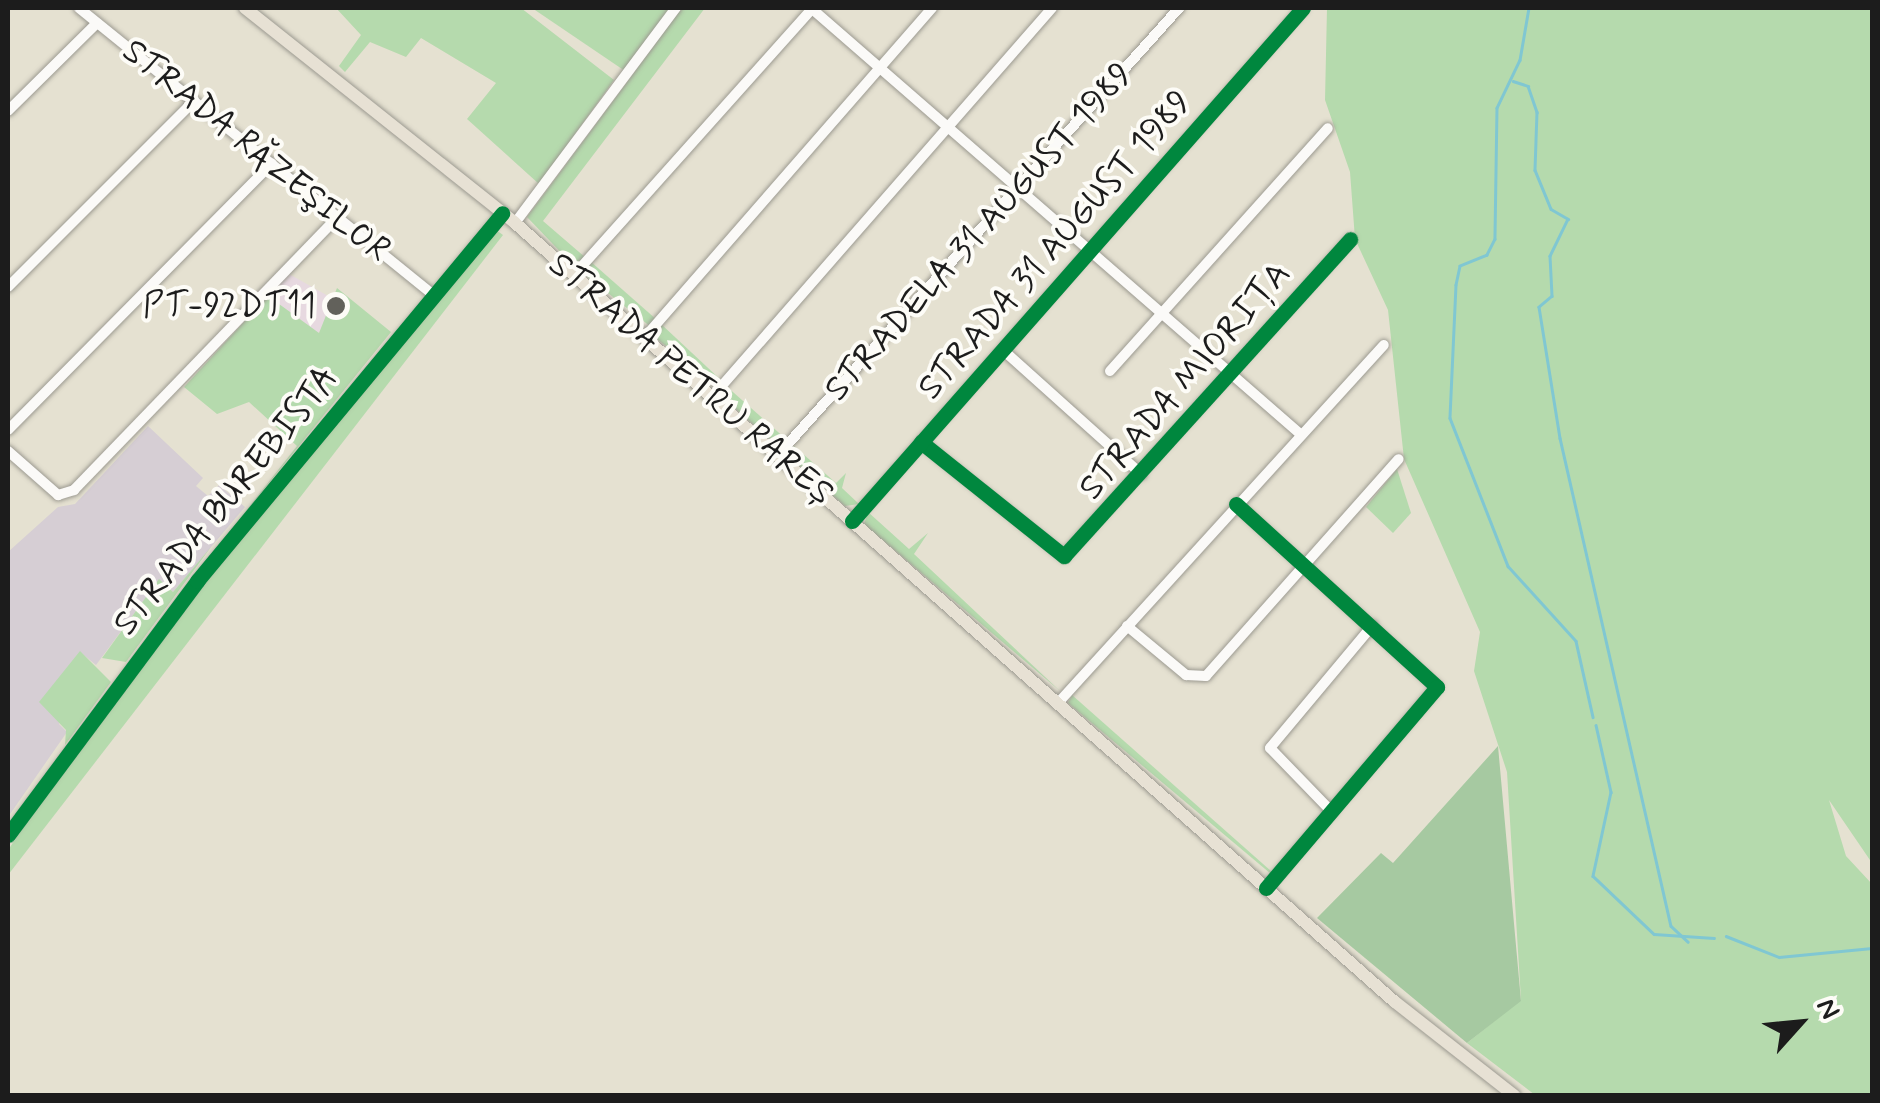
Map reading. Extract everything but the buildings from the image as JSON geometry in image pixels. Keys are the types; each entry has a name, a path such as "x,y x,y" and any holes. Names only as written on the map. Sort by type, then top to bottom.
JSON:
{"main road":[{"name":"STRADA PETRU RAREȘ","path":"246,8 502,212 1395,1002 1515,1096"}],"street":[{"name":"STRADA RĂZEŞILOR","path":"79,8 432,294"},
{"path":"514,224 676,8"},
{"path":"574,275 812,8 1164,310 1298,432"},
{"path":"645,337 932,8"},
{"path":"712,396 1052,8"},
{"name":"STRADELA 31 AUGUST 1989","path":"778,456 1179,8"},
{"name":"STRADA 31 AUGUST 1989","path":"852,521 1303,8"},
{"path":"8,111 97,22"},
{"path":"8,287 194,100"},
{"path":"1110,371 1328,128"},
{"path":"8,430 272,163"},
{"name":"STRADA BUREBISTA","path":"8,835 122,676 502,212"},
{"path":"8,451 66,495 338,217"},
{"name":"STRADA MIORIȚA","path":"922,442 1060,557 1141,474 1350,239"},
{"path":"1058,703 1298,432 1384,345"},
{"path":"1002,350 1141,474"},
{"path":"1127,626 1202,678 1400,459"},
{"path":"1236,504 1373,626 1437,691 1266,888"},
{"path":"1332,812 1270,748 1373,626"}],"shaded area":[{"path":"289,274 330,297 324,306 334,315 318,333 268,296"},
{"path":"148,426 203,478 196,486 208,496 219,485 245,507 173,592 159,580 96,665 80,652 59,724 67,732 8,817 8,552 58,507 75,504"}],"green space":[{"path":"336,8 521,8 614,80 539,184 467,119 496,83 421,38 406,57 370,42 345,72 339,66 361,35"},
{"path":"532,8 672,8 625,71"},
{"path":"682,8 705,8 543,221 586,258 573,265 527,217"},
{"path":"1327,8 1872,8 1872,863 1829,800 1846,856 1872,884 1872,1095 1535,1095 1467,1043 1521,1000 1507,772 1474,671 1480,632 1404,459 1388,310 1355,239 1350,172 1325,100"},
{"path":"496,230 503,235 8,875 8,850 134,667"},
{"path":"590,261 657,320 651,327 585,275"},
{"path":"337,288 391,332 223,540 297,446 249,402 217,414 184,387 268,296 319,333"},
{"path":"661,324 722,381 717,386 657,339"},
{"path":"725,385 787,440 777,445 722,397"},
{"path":"794,446 836,483 846,473 842,488 859,504 845,506 788,456"},
{"path":"1397,469 1411,513 1393,533 1366,507"},
{"path":"868,512 909,549 928,533 914,554 1060,691 864,524"},
{"path":"211,547 126,662 102,658 159,579 173,592"},
{"path":"80,651 111,682 65,745 66,730 39,702"},
{"path":"1072,695 1271,871 1271,874 1068,703"},
{"path":"1498,746 1521,1001 1467,1043 1317,918 1381,853 1393,863"}],"waterway":[{"path":"1529,8 1520,60 1497,108 1495,239 1487,255 1460,266 1456,285 1450,418 1508,566 1576,641 1593,717"},
{"path":"1513,81 1528,86 1537,112 1535,170 1551,209 1568,219 1550,256 1552,296 1539,307 1560,438 1671,926 1688,942"},
{"path":"1596,725 1611,792 1593,876 1654,934 1714,938"},
{"path":"1726,936 1779,957 1872,948"}],"cycle path":[{"path":"852,521 1303,8"},
{"path":"8,835 197,581 502,213"},
{"path":"921,442 1064,556 1350,239"},
{"path":"1236,504 1437,687 1266,888"}],"place":[{"name":"PT-92DT11","path":"336,306"}]}
